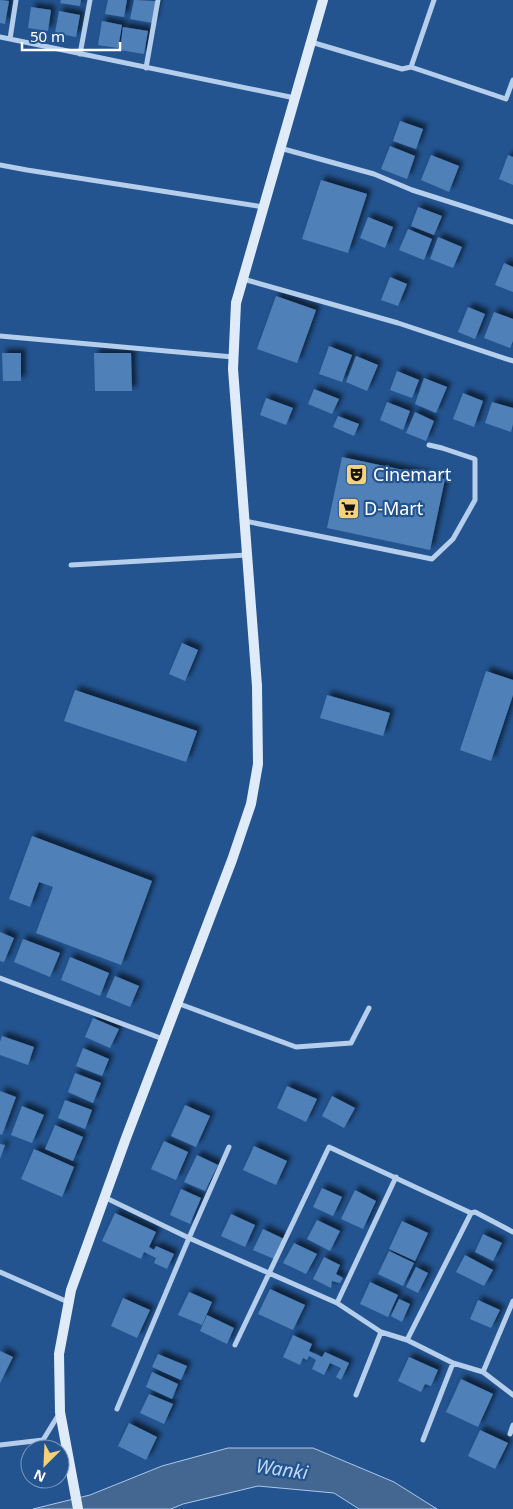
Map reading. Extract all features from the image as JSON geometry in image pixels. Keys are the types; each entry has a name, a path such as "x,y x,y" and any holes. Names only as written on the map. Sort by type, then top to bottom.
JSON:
{"street":[{"path":"10,39 16,0"},
{"path":"80,54 90,0"},
{"path":"146,68 158,0"},
{"path":"78,1509 60,1412 59,1354 68,1302 104,1197 232,860 251,804 258,764 257,686 233,369 236,303 323,0"},
{"path":"411,67 434,0"},
{"path":"0,37 295,98"},
{"path":"311,42 402,69 411,67 506,99 513,80"},
{"path":"280,148 374,174 412,190 513,222"},
{"path":"0,164 37,172 264,207"},
{"path":"243,278 398,323 513,361"},
{"path":"0,336 233,358"},
{"path":"244,521 432,560 453,539 475,500 475,459 429,445"},
{"path":"71,565 247,554"},
{"path":"0,978 163,1039"},
{"path":"177,1003 296,1047 351,1042 369,1008"},
{"path":"116,1409 229,1147"},
{"path":"235,1345 329,1147 471,1213 475,1212 513,1232"},
{"path":"337,1303 396,1178"},
{"path":"104,1197 189,1238 337,1303 381,1332 407,1340 453,1363 483,1372 513,1396"},
{"path":"407,1340 471,1213"},
{"path":"0,1272 68,1302"},
{"path":"483,1372 513,1301"},
{"path":"356,1395 381,1332"},
{"path":"423,1440 453,1363"},
{"path":"0,1445 43,1440 60,1412"},
{"path":"510,1434 513,1425"}],"water":[{"name":"Wanki","path":"228,1448 313,1448 394,1482 437,1509 359,1509 334,1493 258,1486 183,1504 171,1509 33,1509 90,1495 162,1466"}],"building":[{"path":"0,0 9,1 5,24 0,23"},
{"path":"61,0 81,0 80,6 60,3"},
{"path":"108,0 127,0 124,17 105,14"},
{"path":"134,0 157,1 153,23 130,19"},
{"path":"31,7 51,10 48,31 28,28"},
{"path":"59,11 80,15 76,37 55,33"},
{"path":"102,21 122,25 118,48 98,45"},
{"path":"123,27 148,31 144,54 120,50"},
{"path":"400,121 423,129 416,149 393,141"},
{"path":"390,146 415,156 407,179 381,169"},
{"path":"431,155 459,166 449,192 421,180"},
{"path":"508,155 513,157 513,185 499,179"},
{"path":"321,180 367,194 348,253 302,239"},
{"path":"418,207 442,216 434,235 411,226"},
{"path":"368,217 393,227 385,248 360,238"},
{"path":"408,229 432,239 424,260 399,250"},
{"path":"438,237 462,247 453,268 430,259"},
{"path":"504,263 513,267 513,292 495,285"},
{"path":"390,277 407,284 398,306 381,300"},
{"path":"276,296 316,310 297,363 257,349"},
{"path":"468,307 485,314 475,339 458,332"},
{"path":"494,312 513,319 513,341 510,348 484,338"},
{"path":"329,346 352,355 342,382 319,374"},
{"path":"2,353 21,353 21,381 3,381"},
{"path":"94,353 131,353 132,391 95,391"},
{"path":"356,356 378,365 367,391 346,382"},
{"path":"397,371 419,380 412,398 390,390"},
{"path":"424,378 447,387 436,413 415,404"},
{"path":"314,389 339,399 332,414 308,404"},
{"path":"463,393 483,401 474,427 453,419"},
{"path":"266,398 293,408 286,425 260,415"},
{"path":"387,402 410,411 403,430 380,420"},
{"path":"492,402 513,408 511,432 485,423"},
{"path":"415,412 434,421 426,441 406,433"},
{"path":"338,416 359,424 354,436 333,427"},
{"path":"342,457 445,479 430,550 327,528"},
{"path":"182,643 198,650 185,681 169,674"},
{"path":"486,671 513,680 513,695 491,761 460,750"},
{"path":"75,690 197,731 186,762 64,721"},
{"path":"327,695 390,713 383,736 320,718"},
{"path":"32,836 152,881 121,965 36,933 53,887 39,882 30,907 9,899"},
{"path":"0,932 14,938 4,962 0,961"},
{"path":"23,939 60,953 50,977 14,962"},
{"path":"70,957 109,973 100,996 61,980"},
{"path":"115,976 139,986 130,1007 106,997"},
{"path":"93,1018 119,1029 110,1048 85,1037"},
{"path":"2,1036 34,1047 28,1065 0,1055"},
{"path":"83,1048 109,1059 102,1076 76,1066"},
{"path":"75,1073 101,1083 93,1103 68,1092"},
{"path":"287,1086 317,1099 306,1122 277,1108"},
{"path":"0,1091 16,1097 2,1135 0,1134"},
{"path":"332,1096 355,1108 344,1128 322,1116"},
{"path":"65,1100 92,1110 85,1129 58,1118"},
{"path":"185,1105 210,1116 196,1147 171,1136"},
{"path":"22,1106 44,1115 32,1143 11,1135"},
{"path":"55,1125 83,1137 73,1161 45,1149"},
{"path":"164,1141 188,1152 176,1180 151,1169"},
{"path":"0,1144 5,1145 0,1159"},
{"path":"254,1146 287,1161 276,1185 243,1170"},
{"path":"34,1149 74,1167 62,1197 21,1179"},
{"path":"197,1155 218,1165 205,1191 184,1182"},
{"path":"322,1188 342,1197 333,1216 313,1207"},
{"path":"181,1189 201,1198 190,1224 170,1215"},
{"path":"355,1190 376,1201 363,1229 341,1219"},
{"path":"115,1213 156,1232 149,1247 154,1250 156,1246 174,1254 167,1269 154,1263 156,1258 144,1252 141,1259 102,1241"},
{"path":"231,1214 255,1225 245,1247 221,1236"},
{"path":"317,1220 340,1231 330,1251 307,1239"},
{"path":"402,1221 428,1233 415,1261 389,1249"},
{"path":"263,1229 284,1239 274,1259 253,1250"},
{"path":"483,1234 502,1243 493,1261 475,1252"},
{"path":"294,1243 317,1254 306,1274 283,1263"},
{"path":"389,1251 414,1263 403,1286 378,1274"},
{"path":"465,1255 493,1270 484,1286 456,1272"},
{"path":"324,1257 340,1265 336,1274 343,1278 340,1283 332,1281 331,1288 313,1279"},
{"path":"416,1267 428,1273 418,1293 406,1287"},
{"path":"370,1282 398,1295 388,1317 360,1304"},
{"path":"270,1289 305,1305 293,1330 258,1314"},
{"path":"189,1292 212,1302 202,1325 178,1315"},
{"path":"123,1298 150,1310 137,1338 111,1326"},
{"path":"399,1299 410,1304 402,1322 391,1316"},
{"path":"478,1300 500,1310 491,1328 470,1319"},
{"path":"207,1315 234,1328 227,1344 200,1331"},
{"path":"293,1335 312,1344 309,1351 322,1357 325,1352 349,1363 341,1380 336,1377 341,1368 330,1363 324,1375 312,1369 316,1360 309,1356 307,1360 303,1358 300,1365 283,1357"},
{"path":"0,1351 13,1357 0,1383"},
{"path":"158,1354 187,1366 181,1380 152,1367"},
{"path":"409,1357 438,1370 431,1386 425,1384 421,1392 398,1381"},
{"path":"152,1372 178,1384 172,1399 146,1387"},
{"path":"461,1379 493,1394 478,1427 446,1412"},
{"path":"149,1394 173,1404 164,1424 140,1413"},
{"path":"129,1423 157,1437 146,1460 118,1446"},
{"path":"480,1430 508,1443 495,1469 468,1456"}],"place":[{"name":"Cinemart","path":"357,474"},
{"name":"D-Mart","path":"348,508"}]}
